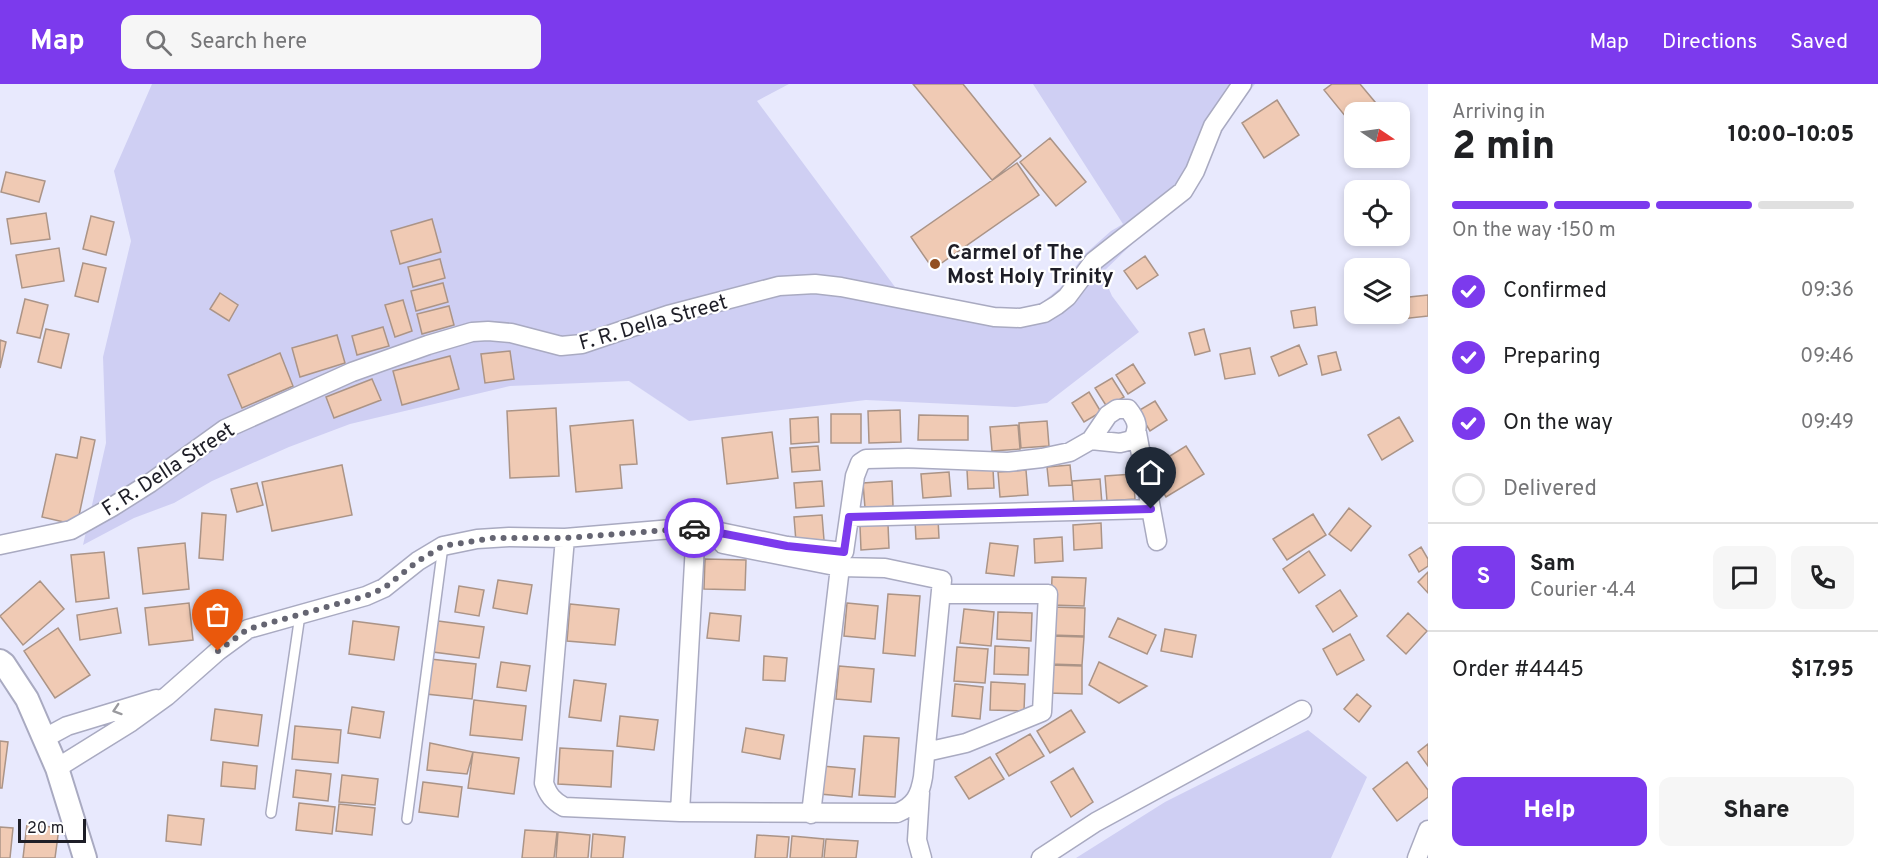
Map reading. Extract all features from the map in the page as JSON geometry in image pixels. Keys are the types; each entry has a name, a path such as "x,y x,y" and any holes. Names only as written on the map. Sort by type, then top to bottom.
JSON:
{"street":[{"name":"F. R. Della Street","path":"0,545 71,530 150,483 225,429 352,372 472,332 500,331 550,344 582,344 668,315 779,286 796,284 841,287 994,317 1020,318 1044,313 1067,297 1095,261 1190,183 1213,126 1242,84"},
{"path":"57,768 131,722 167,696 218,651 248,629 366,596 384,588 418,561 443,546 477,539 509,537 565,538 696,532 844,552 857,469 866,459 908,458 1008,462 1070,452 1091,440 1108,415 1122,408 1128,409 1138,425 1137,433 1157,541"},
{"path":"1091,440 1120,443 1132,440 1137,433"},
{"path":"849,517 1151,509"},
{"path":"696,532 758,552 840,567 885,568 942,580 926,752 920,791 917,840 922,858"},
{"path":"680,812 696,532"},
{"path":"565,538 544,783 554,802 564,807 680,812 897,813 907,810 914,804 920,791"},
{"path":"812,814 840,567"},
{"path":"926,752 966,743 1042,712 1048,594 941,594"},
{"path":"0,661 27,699 57,768 85,858"},
{"path":"43,739 68,726 167,696"},
{"path":"1041,858 1096,822 1302,710"},
{"path":"1417,858 1428,830"}],"lane":[{"path":"407,819 443,546"},
{"path":"271,813 300,615"}],"shaded area":[{"path":"152,84 789,84 757,101 895,287 950,302 1013,311 1044,301 1061,287 1084,255 1111,231 1123,224 1033,84 1255,84 1228,120 1206,162 1162,215 1102,273 1112,296 1139,332 1047,403 1015,407 866,400 689,421 629,381 510,386 350,424 289,447 212,481 174,503 134,518 83,545 106,443 103,357 131,241 114,171"},
{"path":"1308,730 1367,777 1331,858 1076,858 1165,802"}],"building":[{"path":"913,84 963,84 1021,156 992,180"},
{"path":"1332,84 1360,84 1375,102 1344,102 1344,115 1324,90"},
{"path":"1277,100 1299,135 1264,158 1242,123"},
{"path":"1050,138 1086,182 1056,206 1020,162"},
{"path":"1017,163 1039,195 933,269 911,237"},
{"path":"6,172 45,181 39,202 1,192"},
{"path":"46,213 50,239 11,244 7,219"},
{"path":"91,216 114,222 106,255 83,249"},
{"path":"432,219 441,252 400,264 391,231"},
{"path":"59,248 64,281 22,288 16,255"},
{"path":"1145,256 1158,275 1137,289 1124,271"},
{"path":"440,259 445,278 413,287 408,267"},
{"path":"83,263 106,268 98,302 75,296"},
{"path":"443,283 448,302 416,311 411,291"},
{"path":"220,293 238,305 229,321 210,309"},
{"path":"1428,295 1428,316 1410,318 1410,297"},
{"path":"25,299 48,305 40,338 17,333"},
{"path":"403,300 412,331 395,337 385,305"},
{"path":"449,306 454,325 422,334 417,314"},
{"path":"1315,307 1317,325 1294,328 1291,311"},
{"path":"383,327 389,346 357,355 352,336"},
{"path":"46,329 69,334 61,368 38,362"},
{"path":"1204,329 1210,351 1195,355 1189,333"},
{"path":"337,335 345,363 300,377 292,348"},
{"path":"0,340 6,342 0,368"},
{"path":"1299,345 1307,364 1279,376 1271,357"},
{"path":"1250,348 1255,374 1225,379 1220,354"},
{"path":"510,351 514,379 485,383 481,354"},
{"path":"1336,352 1341,370 1322,375 1318,356"},
{"path":"280,353 293,386 242,408 228,375"},
{"path":"450,356 459,389 402,405 393,371"},
{"path":"1133,364 1145,383 1128,394 1116,375"},
{"path":"1112,378 1124,397 1107,407 1095,388"},
{"path":"372,379 381,400 334,418 326,397"},
{"path":"1089,392 1101,412 1084,422 1072,403"},
{"path":"1155,401 1167,420 1150,431 1138,411"},
{"path":"556,408 559,476 510,478 507,411"},
{"path":"900,410 901,442 869,443 868,411"},
{"path":"831,414 861,414 861,443 831,443"},
{"path":"919,415 968,416 968,440 918,440"},
{"path":"818,417 819,442 791,444 790,419"},
{"path":"1399,417 1413,441 1382,460 1368,435"},
{"path":"633,420 637,464 620,465 622,488 576,492 570,426"},
{"path":"1047,421 1049,446 1021,448 1019,423"},
{"path":"1018,425 1020,449 992,451 990,427"},
{"path":"772,432 778,478 727,484 722,438"},
{"path":"81,437 95,440 77,525 42,517 56,454 77,458"},
{"path":"818,446 820,470 792,472 790,448"},
{"path":"1186,446 1204,474 1166,497 1149,469"},
{"path":"342,465 352,515 272,531 262,482"},
{"path":"1070,465 1072,485 1049,486 1047,467"},
{"path":"993,469 994,488 968,489 967,470"},
{"path":"1026,470 1028,495 1000,497 998,472"},
{"path":"949,472 951,496 923,498 921,474"},
{"path":"1133,474 1135,499 1107,501 1105,476"},
{"path":"1100,479 1102,504 1074,506 1072,481"},
{"path":"822,481 824,506 796,508 794,483"},
{"path":"892,481 893,506 865,508 863,483"},
{"path":"257,483 263,505 237,512 231,489"},
{"path":"1349,508 1371,526 1351,551 1329,534"},
{"path":"202,513 226,515 223,560 199,558"},
{"path":"1313,514 1326,535 1287,560 1273,539"},
{"path":"822,515 824,540 796,542 794,517"},
{"path":"938,519 939,538 916,539 915,521"},
{"path":"1101,523 1102,548 1074,550 1073,525"},
{"path":"888,524 889,548 861,550 860,526"},
{"path":"1062,537 1063,561 1035,563 1034,539"},
{"path":"185,543 189,589 143,594 138,548"},
{"path":"990,543 1018,546 1014,576 986,573"},
{"path":"1421,547 1428,559 1428,566 1419,572 1409,555"},
{"path":"1309,551 1325,575 1299,593 1283,569"},
{"path":"104,552 109,598 76,602 71,555"},
{"path":"705,559 746,560 745,590 704,589"},
{"path":"1428,572 1428,593 1418,582"},
{"path":"1052,577 1086,578 1084,606 1051,605"},
{"path":"498,580 532,585 527,614 493,608"},
{"path":"40,581 64,609 23,645 0,616"},
{"path":"459,586 484,590 479,616 455,612"},
{"path":"1340,590 1357,616 1333,632 1316,606"},
{"path":"888,594 920,596 915,656 883,653"},
{"path":"189,603 193,640 149,645 145,608"},
{"path":"847,603 878,606 875,639 844,636"},
{"path":"570,604 619,609 615,645 567,641"},
{"path":"1051,607 1085,608 1084,636 1050,635"},
{"path":"117,608 121,633 80,640 77,615"},
{"path":"964,609 994,612 991,646 960,643"},
{"path":"998,612 1032,613 1031,641 997,639"},
{"path":"710,613 741,616 739,641 707,638"},
{"path":"1408,613 1427,631 1406,654 1387,636"},
{"path":"1118,618 1156,635 1147,654 1109,637"},
{"path":"353,621 399,627 394,660 349,654"},
{"path":"438,621 484,627 479,658 433,652"},
{"path":"58,628 90,675 55,698 24,651"},
{"path":"1165,629 1196,635 1192,657 1161,651"},
{"path":"1350,634 1364,660 1337,675 1323,649"},
{"path":"1050,636 1084,637 1082,665 1049,664"},
{"path":"995,646 1029,648 1028,675 994,674"},
{"path":"957,647 988,649 985,683 954,681"},
{"path":"764,656 787,658 785,681 763,680"},
{"path":"430,659 476,664 472,699 426,694"},
{"path":"501,662 530,666 526,691 497,687"},
{"path":"1099,662 1147,686 1119,703 1089,685"},
{"path":"1049,665 1082,666 1082,694 1048,693"},
{"path":"839,666 874,669 871,702 836,699"},
{"path":"574,680 606,684 601,721 569,717"},
{"path":"991,682 1025,684 1024,711 990,710"},
{"path":"955,684 983,687 980,719 952,716"},
{"path":"1357,694 1371,706 1359,722 1344,709"},
{"path":"474,700 526,706 522,740 470,735"},
{"path":"352,707 384,712 380,738 348,733"},
{"path":"215,709 262,715 258,746 211,740"},
{"path":"1071,710 1085,732 1050,753 1037,731"},
{"path":"620,716 658,720 654,750 617,746"},
{"path":"295,726 341,730 338,763 292,759"},
{"path":"746,728 784,735 780,759 742,752"},
{"path":"1030,734 1044,756 1009,776 996,754"},
{"path":"864,736 899,738 895,797 859,795"},
{"path":"0,741 8,742 2,788 0,788"},
{"path":"430,743 473,752 467,774 427,770"},
{"path":"1428,744 1428,766 1418,752"},
{"path":"560,748 613,751 611,787 558,784"},
{"path":"473,752 519,758 514,794 468,788"},
{"path":"990,757 1004,779 969,799 955,777"},
{"path":"223,762 257,766 255,789 221,786"},
{"path":"1407,762 1428,790 1428,797 1397,821 1373,789"},
{"path":"822,766 855,769 852,797 820,794"},
{"path":"1073,768 1093,802 1071,817 1051,782"},
{"path":"296,770 331,774 328,801 293,797"},
{"path":"342,775 378,779 375,805 339,802"},
{"path":"423,782 462,787 458,817 419,812"},
{"path":"299,803 335,807 332,834 296,830"},
{"path":"339,804 375,808 372,835 336,831"},
{"path":"168,815 204,819 201,845 166,841"},
{"path":"27,824 59,828 55,858 23,858"},
{"path":"0,827 13,828 10,858 0,858"},
{"path":"525,830 557,832 554,858 522,858"},
{"path":"558,832 590,835 588,858 556,858"},
{"path":"593,834 625,837 623,858 591,858"},
{"path":"757,835 789,837 787,858 755,858"},
{"path":"792,836 824,839 822,858 790,858"},
{"path":"826,839 858,841 856,858 824,858"}],"way so far":[{"path":"218,651 248,629 366,596 384,588 418,561 443,546 477,539 565,538 694,528"}],"place":[{"name":"Carmel of The Most Holy Trinity","path":"935,264"}],"route":[{"path":"694,528 787,546 844,552 849,517 1151,509"}]}
